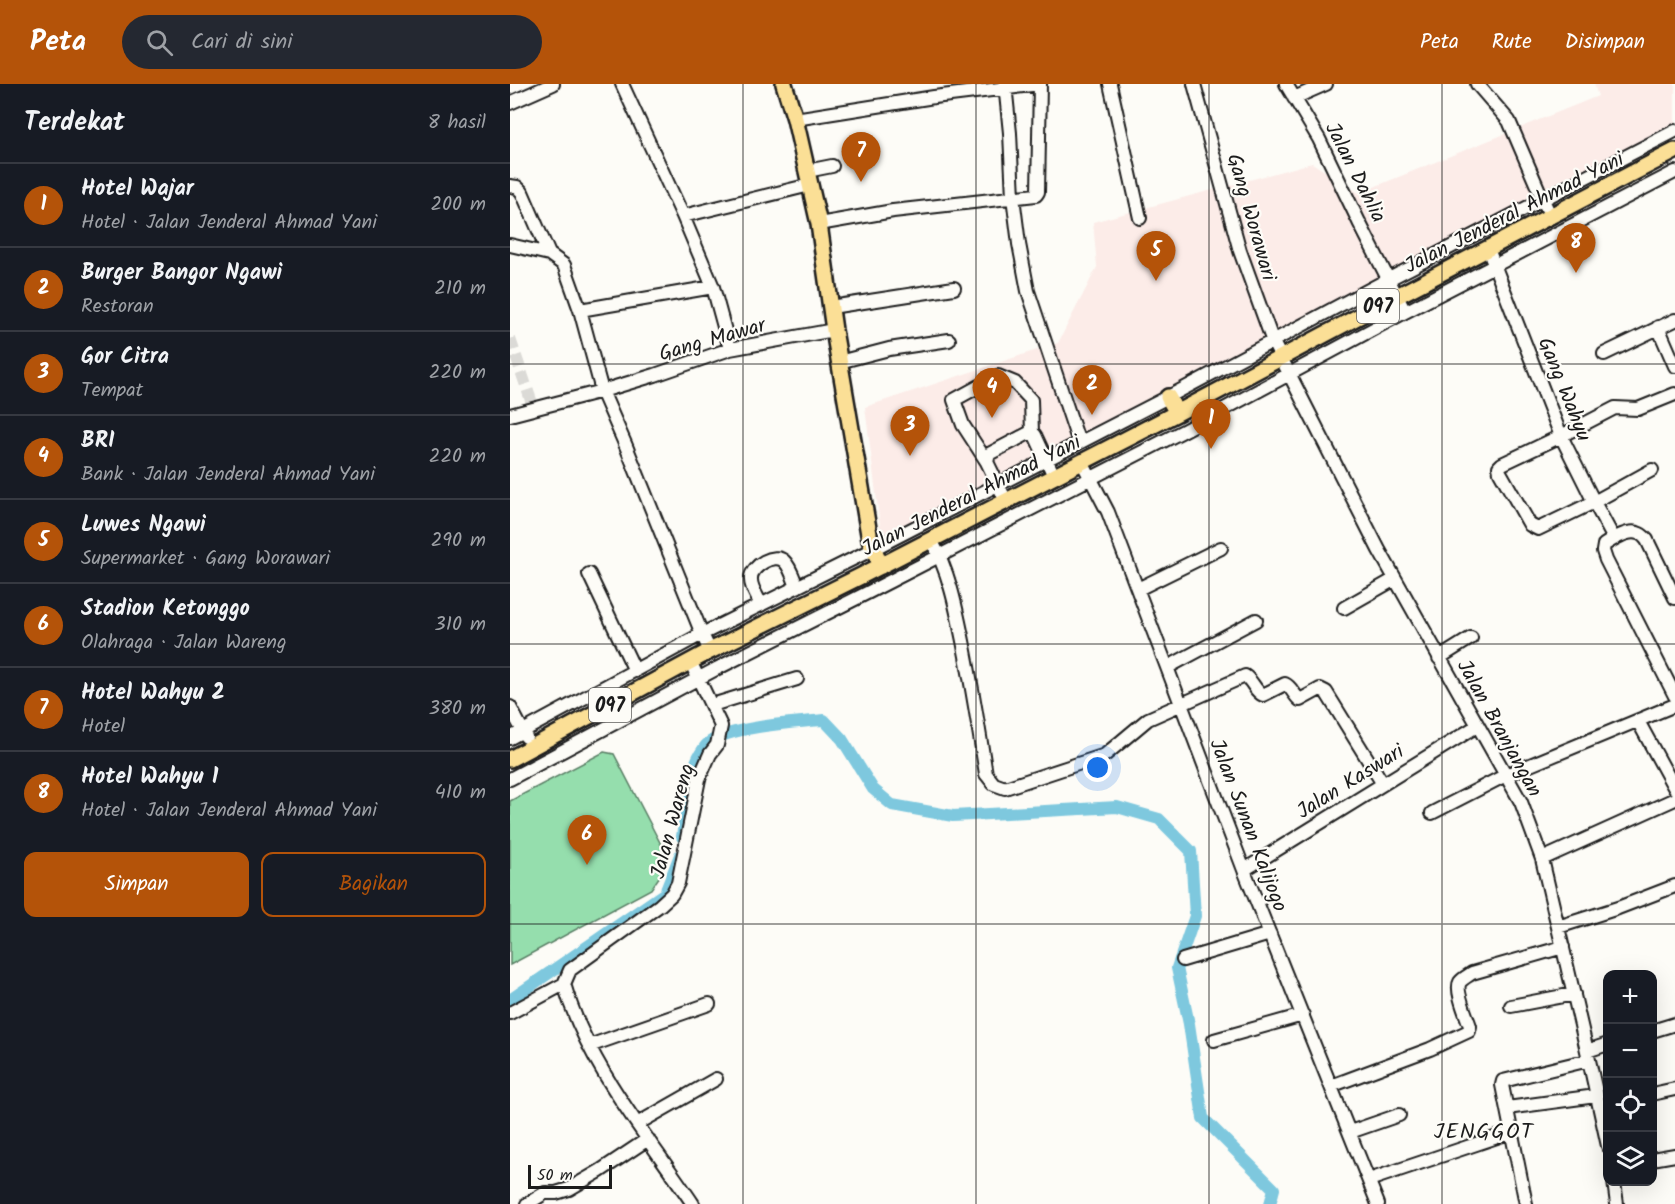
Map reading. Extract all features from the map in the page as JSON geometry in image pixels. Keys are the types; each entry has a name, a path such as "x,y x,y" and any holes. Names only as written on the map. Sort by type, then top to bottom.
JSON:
{"main road":[{"path":"784,84 795,119 819,224 839,362 873,549 881,566"},
{"name":"Jalan Jenderal Ahmad Yani","path":"510,759 690,661 881,566 1488,249 1673,157"},
{"path":"1168,397 1177,413"}],"street":[{"path":"510,103 554,84"},
{"path":"622,84 713,287 730,349"},
{"path":"931,84 934,97"},
{"path":"795,119 1005,86 1040,84 1038,192 1036,195 893,211 819,224"},
{"path":"1110,84 1140,218"},
{"name":"Gang Worawari","path":"1194,84 1240,251 1281,358"},
{"name":"Jalan Dahlia","path":"1286,84 1319,139 1405,312"},
{"path":"1294,98 1326,84"},
{"path":"1477,84 1509,121 1551,217"},
{"path":"1005,86 1013,197 1028,291 1079,443"},
{"path":"510,738 702,634 1168,397 1389,279 1675,131"},
{"path":"683,216 809,178 832,166"},
{"path":"510,779 699,678 1289,375 1675,172"},
{"path":"510,186 517,187 522,192 549,254"},
{"path":"510,245 549,254 564,265 580,310 602,391 710,651"},
{"name":"Gang Wahyu","path":"1488,249 1561,436 1614,538"},
{"path":"580,310 713,287"},
{"path":"831,307 954,288"},
{"path":"1604,354 1675,320"},
{"path":"1658,327 1675,366"},
{"name":"Gang Mawar","path":"510,415 602,391 730,349 834,330"},
{"path":"839,362 889,349 949,340"},
{"name":"Jalan Branjangan","path":"1281,358 1395,579 1521,802 1542,859 1601,1101 1606,1132"},
{"path":"1006,501 987,462 963,425 954,400 998,376 1015,383 1031,400 1032,433 1054,476"},
{"path":"1652,470 1538,529 1530,525 1499,467 1615,408 1638,409 1675,394"},
{"path":"987,462 988,454 1032,433"},
{"name":"Jalan Sunan Kalijogo","path":"1082,462 1108,512 1244,870 1378,1204"},
{"path":"1675,598 1647,540 1641,534 1633,532 1614,538 1604,545 1606,560 1675,696"},
{"path":"931,540 940,555 956,606 974,696 986,774 994,784 1005,788 1105,755 1148,719 1245,676 1258,693 1263,695 1285,684 1300,700 1320,689 1323,690 1330,697 1383,784"},
{"path":"1138,589 1221,548"},
{"path":"761,604 751,583 754,567 773,558 780,558 785,561 797,586"},
{"path":"590,574 634,671"},
{"path":"1344,608 1395,579"},
{"path":"1168,667 1256,621"},
{"path":"1439,658 1472,638"},
{"name":"Jalan Wareng","path":"564,984 570,970 581,960 660,905 672,894 678,883 699,779 710,754 717,745 721,726 690,661"},
{"path":"712,705 797,679"},
{"path":"1432,813 1506,775 1675,705"},
{"path":"510,706 532,748"},
{"path":"1638,721 1675,789"},
{"name":"Jalan Kaswari","path":"1244,870 1477,726"},
{"path":"1542,859 1675,799"},
{"path":"1558,927 1675,886"},
{"path":"1183,960 1270,933"},
{"path":"1331,1086 1430,1049 1469,1031 1470,1026 1458,986 1465,978 1563,947"},
{"path":"510,1013 564,984 580,1028 599,1065 693,1204"},
{"path":"1511,1006 1574,994"},
{"path":"589,1046 709,1004"},
{"path":"1214,1040 1303,1015"},
{"path":"1657,1030 1675,1024"},
{"path":"1526,1204 1503,1081 1588,1055 1603,1047"},
{"path":"637,1124 716,1079"},
{"path":"1657,1093 1675,1089"},
{"path":"1508,1108 1601,1101"},
{"path":"1350,1132 1399,1115"},
{"path":"1369,1180 1512,1132"},
{"path":"527,1204 545,1193 556,1193 569,1189 648,1139"},
{"path":"1657,1158 1675,1155"},
{"path":"1615,1186 1617,1204"}],"shaded area":[{"path":"1594,84 1675,84 1675,128 892,532 881,533 865,407 1058,343 1097,267 1093,222 1312,163 1359,193 1598,96"}],"green space":[{"path":"604,752 614,754 667,856 662,873 651,889 510,965 510,801"}],"waterway":[{"path":"682,837 693,769 708,743 719,737 748,729 824,720 842,739 873,789 892,805 953,816 1117,807 1159,819 1191,851 1195,916 1177,968 1189,1024 1203,1118 1274,1189 1270,1204"},
{"path":"510,1000 665,893 680,855"}],"tunnel":[{"path":"510,339 534,409"}],"place":[{"name":"Hotel Wahyu 2","path":"861,182"},
{"name":"Hotel Wahyu 1","path":"1576,273"},
{"name":"Luwes Ngawi","path":"1156,281"},
{"name":"Burger Bangor Ngawi","path":"1092,415"},
{"name":"BRI","path":"992,418"},
{"name":"Hotel Wajar","path":"1211,449"},
{"name":"Gor Citra","path":"910,456"},
{"name":"Stadion Ketonggo","path":"587,865"}],"district":[{"name":"JENGGOT","path":"1484,1130"}]}
